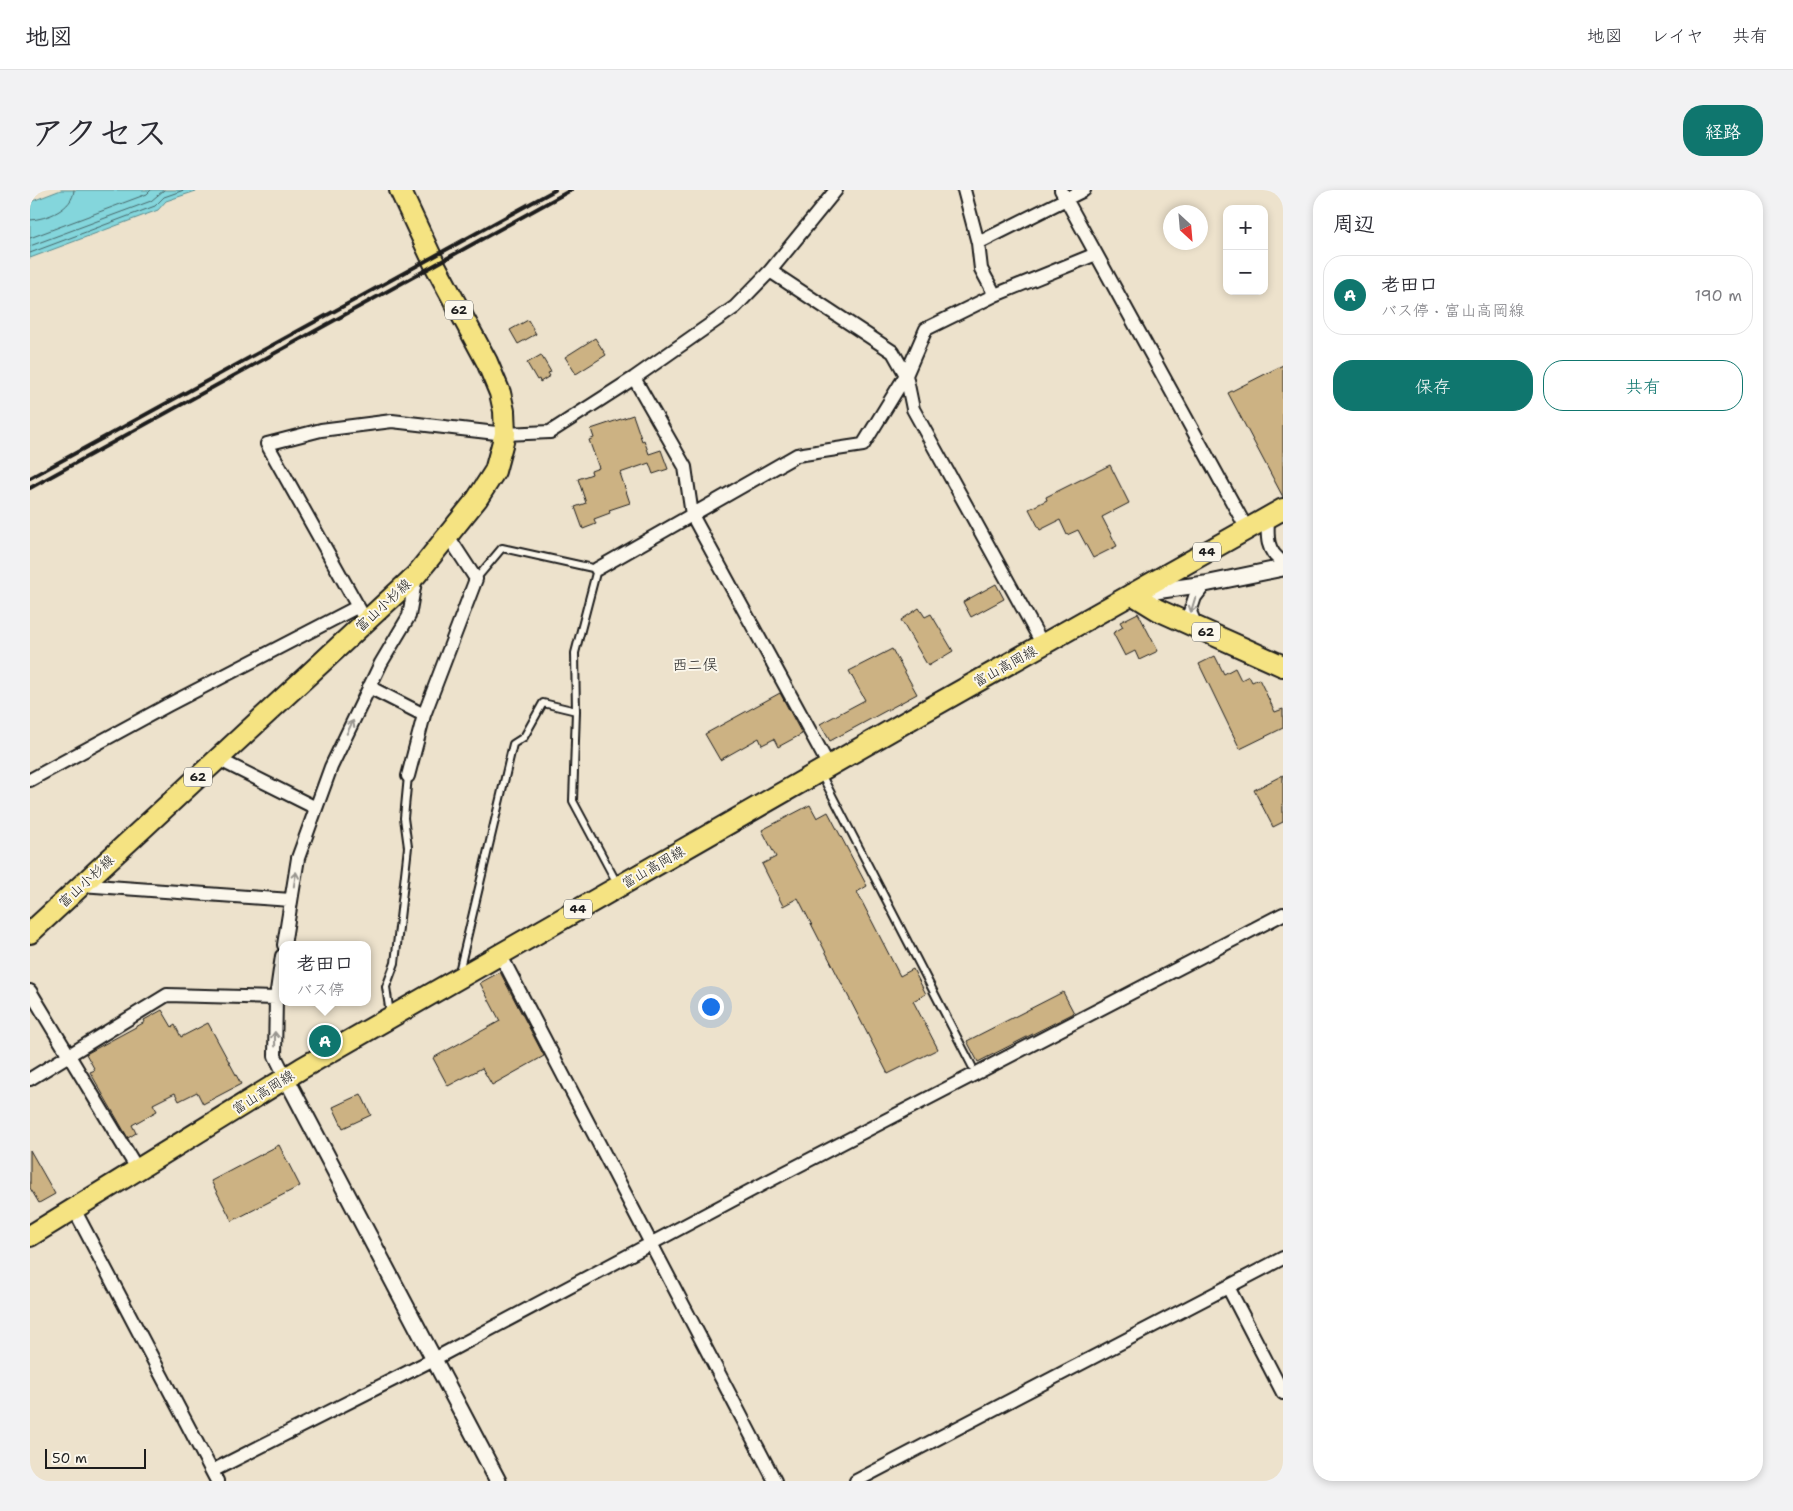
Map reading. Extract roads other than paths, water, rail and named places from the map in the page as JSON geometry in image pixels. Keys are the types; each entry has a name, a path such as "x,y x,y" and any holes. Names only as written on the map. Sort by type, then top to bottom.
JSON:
{"main road":[{"name":"富山小杉線","path":"30,933 218,759 362,614 416,575 448,536 495,471 505,434 504,411 500,393 435,265 400,190"},
{"name":"富山高岡線","path":"30,1236 286,1078 457,978 1275,514"},
{"name":"62","path":"1132,594 1158,610 1283,666"}],"street":[{"path":"30,780 168,705 362,614 267,444 321,430 392,421 505,434 550,432 634,378 735,307 770,270 836,190"},
{"path":"964,190 978,243 981,269 994,295"},
{"path":"978,243 1063,194 1084,190"},
{"path":"1063,194 1248,529"},
{"path":"597,569 797,455 863,445 906,375 926,329 994,295 1096,254"},
{"path":"770,270 894,352 906,375 913,409 1044,644"},
{"path":"634,378 685,466 692,514 824,769"},
{"path":"1275,514 1267,543 1277,559 1283,562"},
{"path":"408,776 424,715 476,578 448,536"},
{"path":"1132,594 1205,584 1283,568"},
{"path":"285,941 298,858 331,767 369,687 409,616 416,575"},
{"path":"1197,628 1190,612 1195,597 1205,584"},
{"path":"369,687 424,715"},
{"path":"218,759 316,808"},
{"path":"81,885 291,900"},
{"path":"74,1209 214,1476 651,1243 1283,914"},
{"path":"500,954 775,1481"},
{"path":"279,977 276,998 275,1056 498,1481"},
{"path":"30,991 138,1170"},
{"path":"30,1080 167,995 276,998"},
{"path":"856,1481 1283,1258"},
{"path":"1228,1287 1283,1393"}],"lane":[{"path":"476,578 502,548 597,569 575,653 576,711 573,801 619,886"},
{"path":"457,978 513,744 524,737 543,703 576,711"},
{"path":"824,769 972,1066"},
{"path":"391,1017 386,987 395,963 408,847 404,818 408,776"}],"water":[{"path":"61,190 199,190 166,201 158,210 30,258 30,202"}],"railway":[{"path":"30,478 555,190"},
{"path":"30,488 571,190"}],"place":[{"name":"老田口","path":"325,1041"}],"district":[{"name":"西二俣","path":"695,665"}]}
